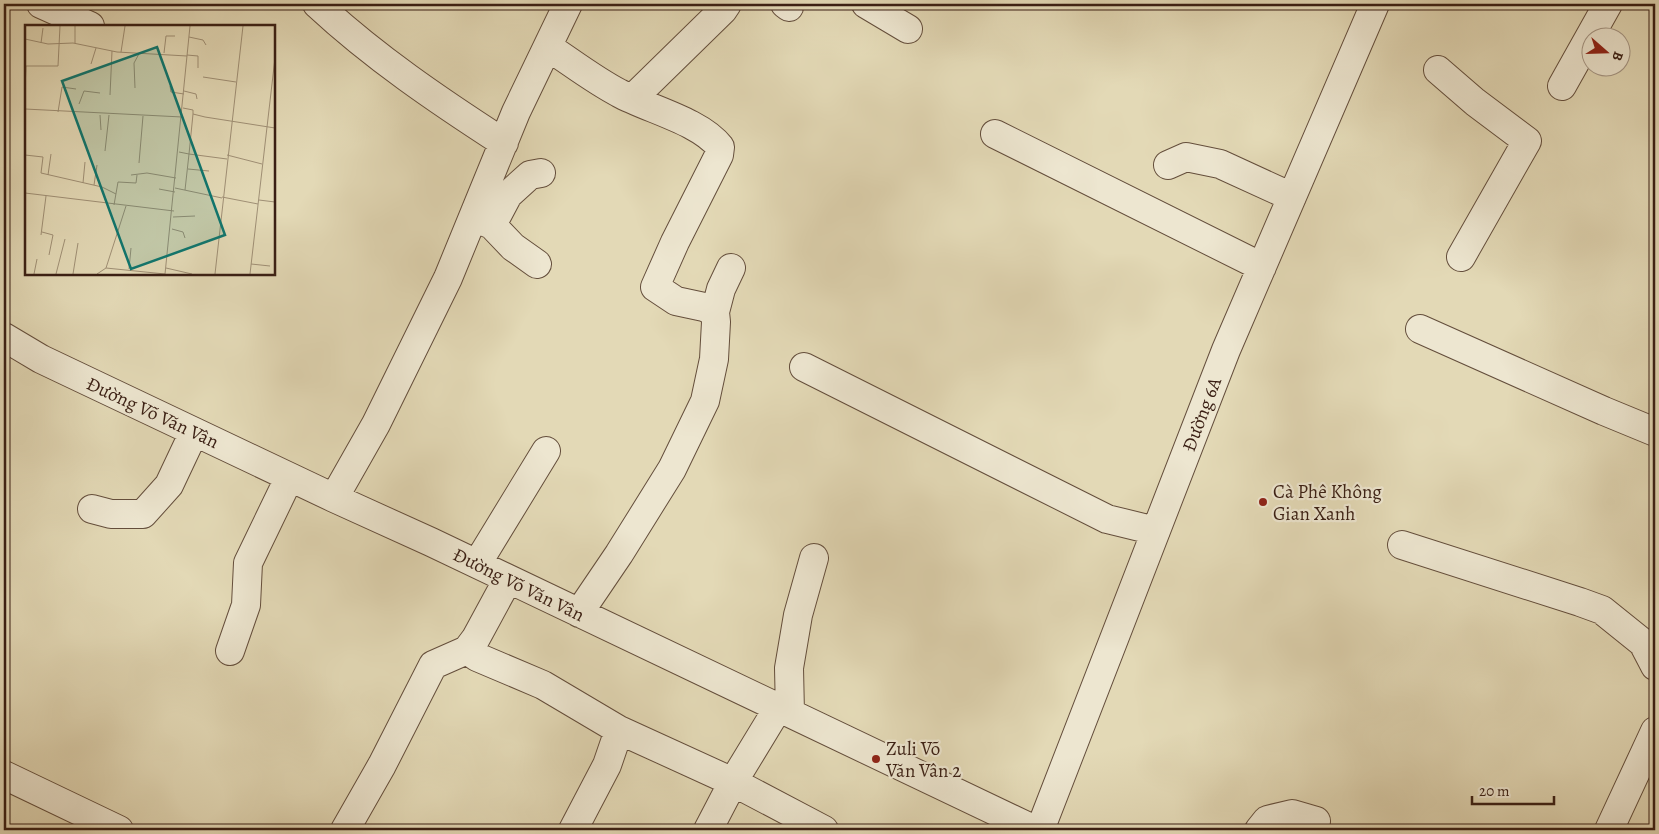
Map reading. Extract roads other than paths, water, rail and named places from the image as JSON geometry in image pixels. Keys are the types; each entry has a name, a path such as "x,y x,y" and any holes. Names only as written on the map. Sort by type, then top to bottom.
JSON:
{"street":[{"path":"41,4 88,25"},
{"path":"317,4 344,29 432,96 504,143"},
{"path":"483,221 504,143 516,112 568,4"},
{"path":"632,99 727,4"},
{"path":"866,4 908,29"},
{"name":"Đường 6A","path":"1040,830 1226,350 1375,4"},
{"path":"1562,86 1608,4"},
{"path":"548,47 619,93 678,119 706,134 720,147 719,155 675,242 655,287 676,301 704,307 715,312"},
{"path":"1438,70 1475,102 1527,141 1461,257"},
{"path":"995,134 1262,266"},
{"path":"1168,166 1186,157 1220,164 1292,197"},
{"path":"334,498 376,424 448,278 483,221 508,194 530,175 540,173"},
{"path":"483,221 513,247 537,264"},
{"path":"579,613 619,554 672,469 705,401 714,359 715,312 720,289 731,268"},
{"path":"1420,329 1655,432"},
{"name":"Đường Võ Văn Vân","path":"4,337 41,358 290,478 391,523 1035,830"},
{"path":"804,368 1107,519 1156,531"},
{"path":"92,509 112,514 143,514 169,485 194,432"},
{"path":"477,564 546,451"},
{"path":"230,651 246,605 248,563 290,478"},
{"path":"1402,545 1602,610 1643,643 1655,666"},
{"path":"708,830 732,782 784,711 798,615 814,558"},
{"path":"345,830 382,765 433,665 467,650 476,638 508,579"},
{"path":"467,650 477,657 543,685 619,730 732,782 824,830"},
{"path":"573,830 607,765 619,730"},
{"path":"1609,830 1655,731"},
{"path":"4,775 119,830"},
{"path":"1259,830 1266,820 1292,814 1316,821"}],"place":[{"name":"Cà Phê Không Gian Xanh","path":"1263,502"},
{"name":"Zuli Võ Văn Vân 2","path":"876,759"}]}
